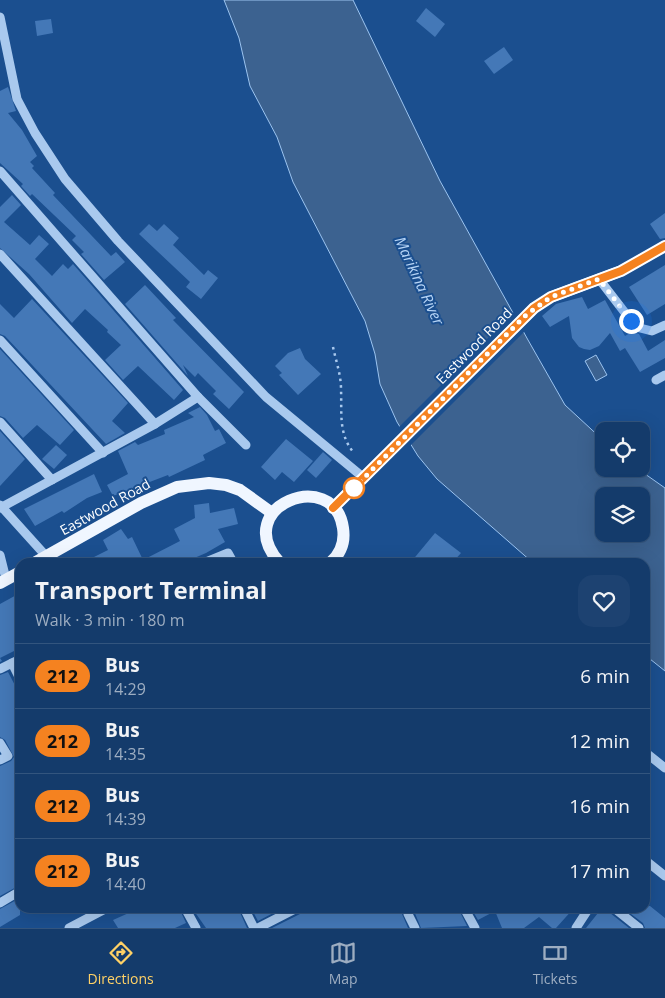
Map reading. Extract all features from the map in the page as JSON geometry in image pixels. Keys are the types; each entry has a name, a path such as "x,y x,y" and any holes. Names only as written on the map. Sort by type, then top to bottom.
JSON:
{"main road":[{"name":"Eastwood Road","path":"333,508 526,315 551,297 627,268 665,246"},
{"name":"Eastwood Road","path":"43,558 162,493 192,484 226,485 240,490 272,513"},
{"path":"276,558 266,537 272,513 284,502 304,496 315,497 333,508 342,525 342,544 335,558"},
{"path":"3,581 15,575"}],"street":[{"path":"0,17 18,99 35,134 64,179 118,241 266,397 364,478"},
{"path":"0,171 198,396 246,445"},
{"path":"0,254 155,424"},
{"path":"599,279 636,327 652,331 665,325"},
{"path":"0,340 102,454"},
{"path":"656,380 665,375"},
{"path":"40,558 1,506 102,454 155,424 198,396"},
{"path":"0,422 52,480"},
{"path":"216,558 228,553 231,558"},
{"path":"0,555 3,581"},
{"path":"0,669 15,662"},
{"path":"0,743 8,756 0,760"},
{"path":"650,756 665,768"},
{"path":"650,864 665,876"},
{"path":"0,903 15,894"},
{"path":"69,928 84,924 100,913"},
{"path":"188,913 196,928"},
{"path":"246,913 254,928"},
{"path":"258,928 287,913"},
{"path":"466,913 474,928"},
{"path":"576,928 586,913"},
{"path":"620,913 640,928"},
{"path":"408,914 415,928"}],"path":[{"path":"333,347 341,389 340,412 345,443 354,453 377,464"}],"water":[{"name":"Marikina River","path":"224,0 353,0 440,181 528,340 565,405 595,433 595,477 649,477 665,488 665,671 650,659 650,558 527,558 437,479 418,456 397,422 380,384 375,354 365,321 293,182 277,137 250,86 239,38"},
{"path":"596,355 607,375 596,381 585,361"}],"pier":[{"path":"515,311 526,330 409,447 398,428"}],"building":[{"path":"426,8 445,24 435,37 416,21"},
{"path":"51,19 53,33 37,36 35,21"},
{"path":"504,47 513,60 494,74 484,61"},
{"path":"8,87 16,111 8,113 22,130 37,156 30,162 34,166 32,168 55,193 53,195 111,256 116,252 125,262 104,280 81,254 84,252 72,240 76,236 32,194 30,196 21,186 23,184 0,163 0,91"},
{"path":"12,195 21,205 4,222 30,245 39,235 49,244 35,259 52,276 63,264 68,269 73,264 183,390 174,400 138,366 123,380 105,360 121,345 107,332 108,330 85,309 72,323 29,274 0,248 0,207"},
{"path":"665,213 665,238 660,239 650,224"},
{"path":"149,224 157,231 164,224 179,238 173,245 204,275 208,270 218,278 201,299 186,287 190,282 139,234"},
{"path":"665,265 665,304 647,315 629,287"},
{"path":"145,285 176,318 173,320 244,392 229,409 213,394 216,391 198,373 195,377 183,365 188,376 125,304"},
{"path":"582,297 588,309 605,300 625,336 632,332 639,334 648,351 665,340 665,358 640,372 625,348 620,351 610,333 599,346 590,350 584,349 579,347 572,338 569,316 550,327 542,316 556,304"},
{"path":"32,299 128,403 112,421 125,433 106,444 5,336 0,334 0,304 14,318"},
{"path":"300,348 305,359 321,374 298,395 279,375 282,373 275,366 288,353"},
{"path":"0,349 74,430 60,445 37,425 23,438 5,418 0,416"},
{"path":"200,407 207,415 215,431 219,429 226,443 203,455 205,460 169,477 168,475 113,496 107,485 128,474 118,451 135,442 138,445 165,434 164,430 194,417 188,413"},
{"path":"0,431 25,459 0,486"},
{"path":"286,439 313,461 294,482 282,472 275,480 261,467"},
{"path":"56,445 67,455 54,469 42,459"},
{"path":"323,452 332,460 316,478 307,470"},
{"path":"94,474 102,492 87,498 64,513 62,511 35,526 24,509"},
{"path":"209,503 210,513 234,508 238,524 218,529 225,542 194,558 147,558 180,541 174,529 195,518 194,505"},
{"path":"121,529 128,539 132,537 142,558 92,558 108,550 103,540"},
{"path":"435,533 461,553 457,558 414,558"},
{"path":"15,596 15,650 0,658 0,604"},
{"path":"8,672 15,685 15,888 0,896 0,766 11,761 14,757 5,740 0,737 0,675"},
{"path":"15,901 15,913 20,913 20,915 0,927 0,909"},
{"path":"650,906 665,918 665,928 645,928 643,923 630,913 650,913"},
{"path":"129,913 181,913 186,923 175,928 118,928 113,920"},
{"path":"196,913 240,913 247,928 206,928"},
{"path":"254,913 273,913 258,921"},
{"path":"402,913 408,928 272,928 300,914"},
{"path":"415,913 460,913 467,926 421,928"},
{"path":"474,913 491,913 478,920"},
{"path":"496,913 570,913 556,928 552,928 539,917 524,928 502,928"},
{"path":"598,913 610,913 629,928 586,928"}],"bus line":[{"name":"212","path":"333,508 534,308 564,291 621,271 665,246"}],"route":[{"path":"354,488 526,315 542,302 564,291 599,279 631,321"}]}
